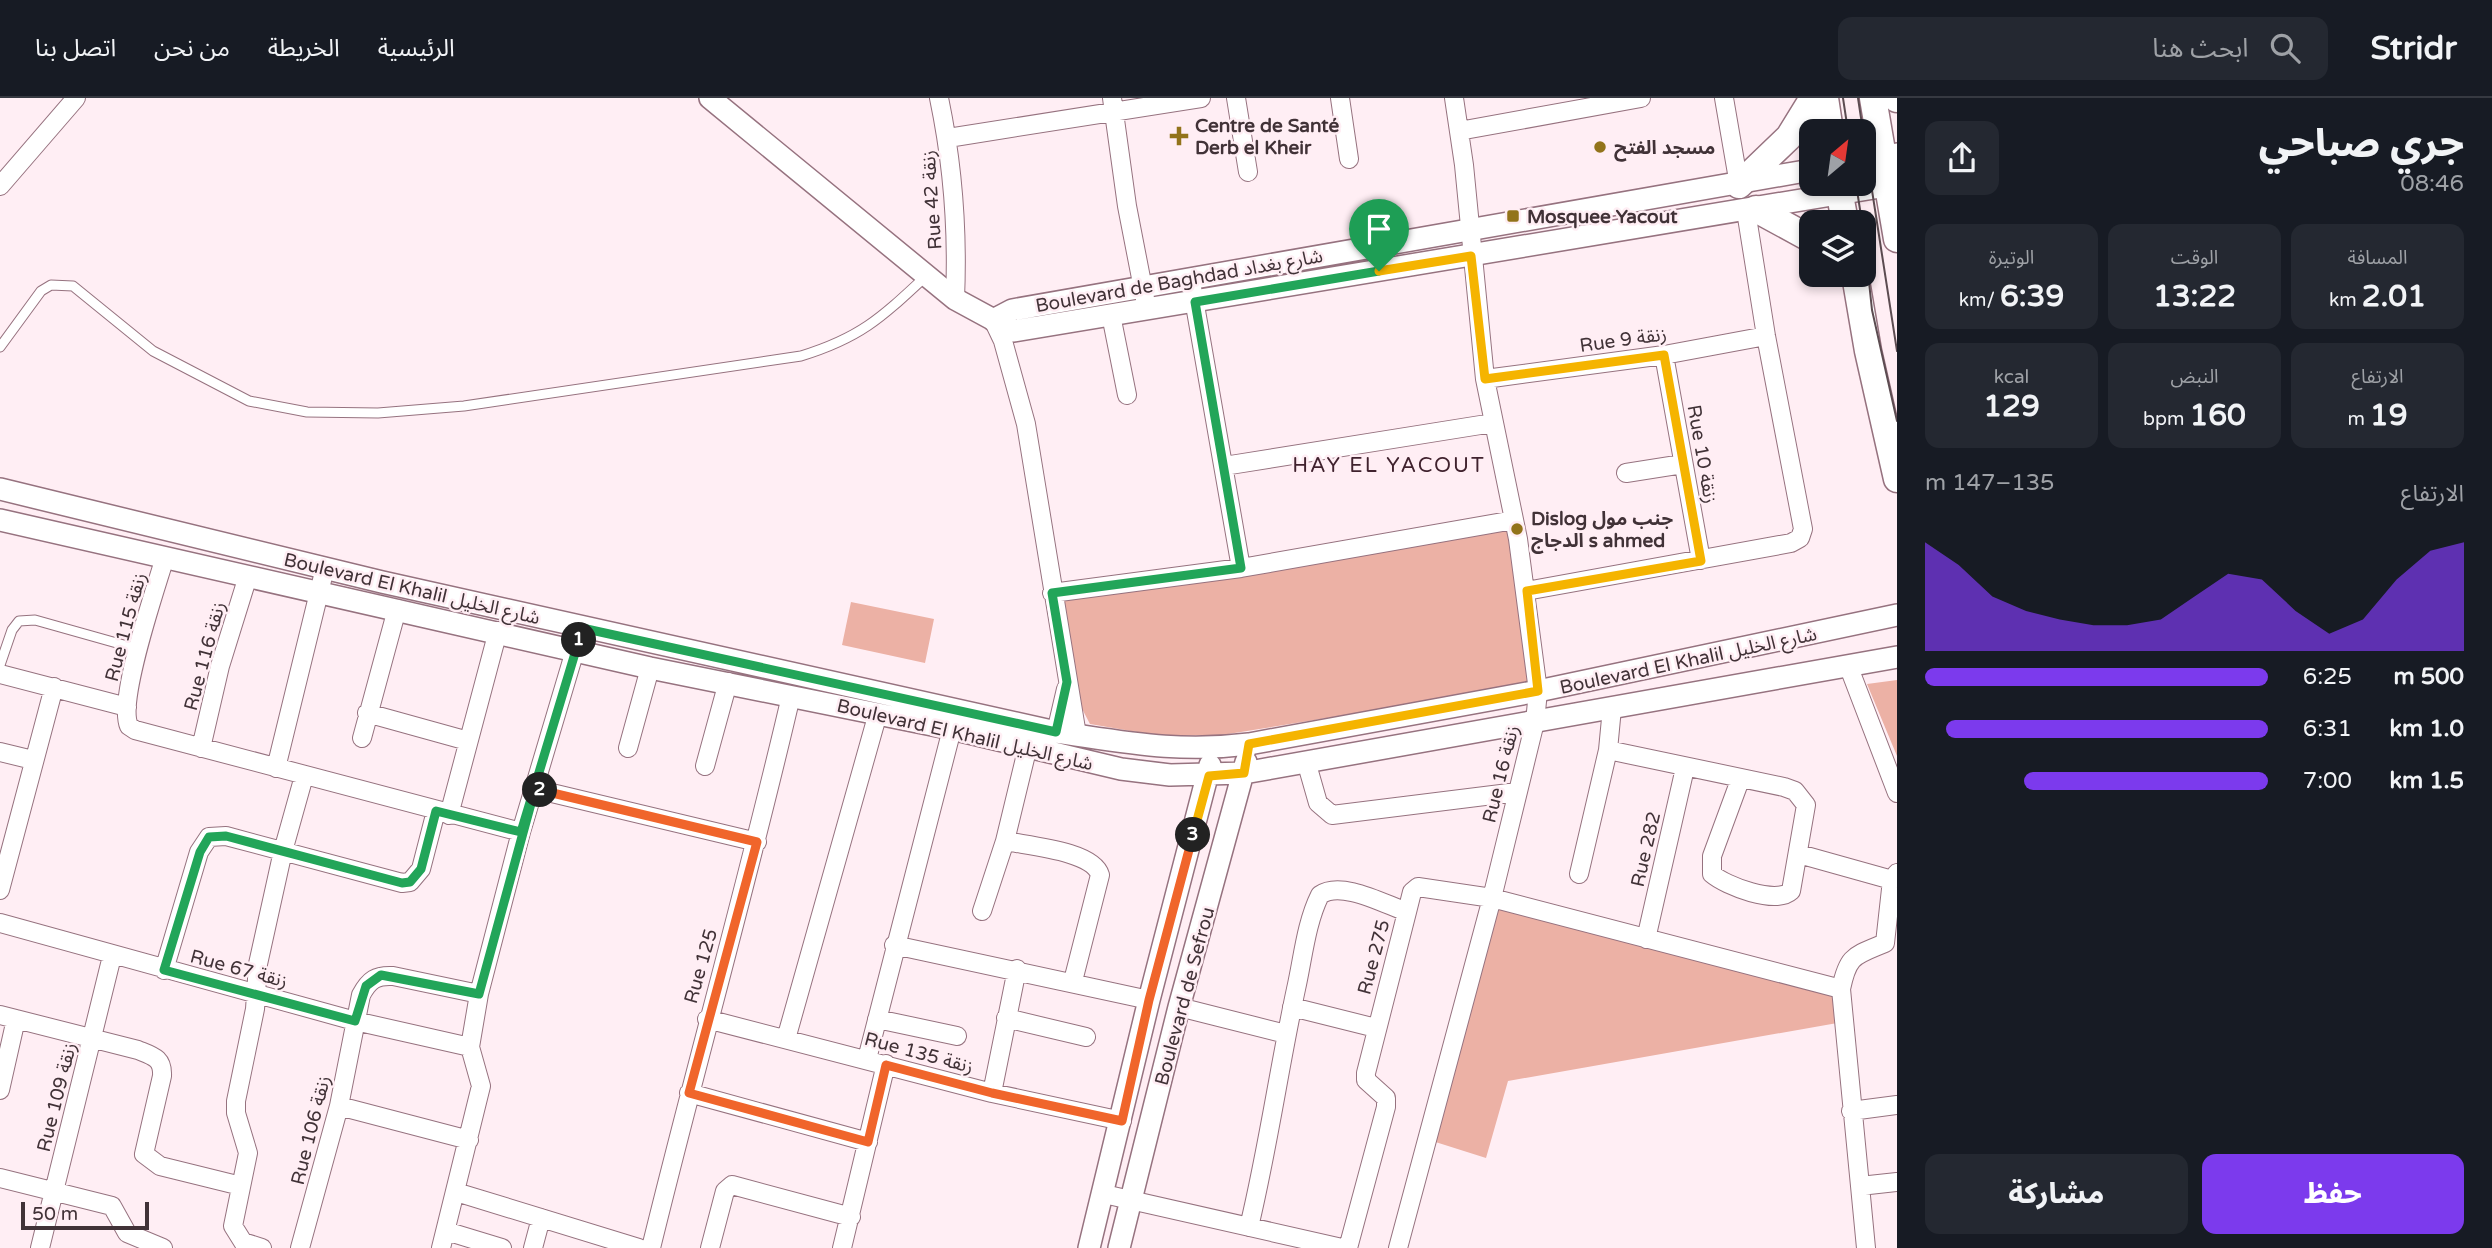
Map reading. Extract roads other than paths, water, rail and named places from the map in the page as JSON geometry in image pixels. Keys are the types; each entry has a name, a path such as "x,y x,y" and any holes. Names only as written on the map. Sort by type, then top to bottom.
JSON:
{"main road":[{"path":"1739,185 1789,137 1813,98"},
{"path":"1825,98 1828,119"},
{"path":"1873,98 1881,157 1892,185 1897,239"},
{"path":"1751,210 1799,233"},
{"path":"1857,287 1878,400 1897,479"}],"street":[{"path":"0,186 76,98"},
{"name":"Boulevard de Baghdad شارع بغداد","path":"710,98 955,299 1014,331 1751,210 1807,196"},
{"name":"Rue 42 زنقة","path":"939,98 948,138 957,244 955,299"},
{"path":"948,138 1113,104 1201,98"},
{"path":"1236,98 1248,172"},
{"path":"1340,98 1349,159"},
{"path":"1454,98 1459,131 1640,98"},
{"path":"1724,98 1739,185"},
{"path":"1113,104 1127,206 1147,309"},
{"name":"Rue 16 زنقة","path":"1398,1248 1492,898 1535,722 1538,691 1527,591 1485,379 1459,131"},
{"name":"Boulevard de Baghdad شارع بغداد","path":"993,320 1012,310 1469,228 1739,185 1799,172"},
{"path":"1527,591 1791,544 1802,534 1802,519 1766,336 1751,210"},
{"path":"1190,278 1241,568"},
{"path":"1111,315 1127,395"},
{"path":"993,320 1003,341 1026,425 1077,735"},
{"name":"Rue 9 زنقة","path":"1485,379 1664,355 1766,336"},
{"name":"Rue 10 زنقة","path":"1664,355 1701,561"},
{"path":"1224,466 1493,423"},
{"path":"1626,473 1683,464"},
{"name":"Boulevard El Khalil شارع الخليل","path":"0,489 128,517 325,568 582,628 1112,743 1212,749 1249,744 1538,691 1897,615"},
{"path":"121,547 128,517"},
{"name":"Boulevard El Khalil شارع الخليل","path":"0,520 498,631 650,668 878,713 1121,769 1209,776 1244,773 1897,657"},
{"path":"1052,593 1241,568 1514,520"},
{"name":"Rue 115 زنقة","path":"127,707 138,649 166,557"},
{"path":"276,768 325,568"},
{"name":"Rue 116 زنقة","path":"201,748 220,666 248,576"},
{"path":"362,738 397,609"},
{"path":"502,1248 444,1239 481,1086 470,1048 479,994 521,832 582,628"},
{"path":"164,970 200,852 209,837 226,836 390,881 410,882 421,869 468,741 498,631"},
{"path":"1778,641 1785,677"},
{"path":"1848,665 1897,793"},
{"path":"628,748 650,668"},
{"path":"0,674 127,707 127,721 135,730 521,832"},
{"path":"705,766 728,682"},
{"path":"1056,732 1067,682"},
{"path":"0,890 8,824 33,760 54,687"},
{"name":"Rue 125","path":"650,1248 707,1019 757,842 791,696"},
{"path":"1579,874 1608,750 1612,708"},
{"path":"368,713 468,741"},
{"path":"786,1039 878,713"},
{"path":"867,1059 894,945 952,729"},
{"name":"Boulevard de Sefrou","path":"1119,1248 1179,1007 1244,773 1249,744"},
{"path":"982,911 1005,841 1028,746"},
{"name":"Boulevard de Sefrou","path":"1089,1248 1122,1121 1149,1000 1209,776 1212,749"},
{"path":"1608,750 1784,788 1802,798 1806,805 1791,891 1780,897 1729,885 1712,874 1712,856 1740,780"},
{"path":"0,752 33,760"},
{"path":"1306,761 1318,803 1332,815 1517,792"},
{"name":"Rue 282","path":"1646,939 1685,768"},
{"path":"257,1247 239,1239 233,1226 248,1153 236,1113 236,1101 256,994 258,964 283,851 304,776"},
{"path":"535,789 757,842"},
{"path":"1005,841 1086,858 1094,863 1100,875 1073,981"},
{"path":"1799,854 1895,876 1891,944 1853,956 1846,967 1842,989 1851,1111 1867,1248"},
{"name":"Rue 275","path":"1348,1248 1386,1107 1382,1092 1366,1080 1376,1028 1414,889 1430,888 1492,898"},
{"path":"1249,1227 1261,1177 1286,1034 1311,920 1320,895 1331,889 1346,891 1407,912"},
{"path":"1492,898 1842,989"},
{"name":"Rue 67 زنقة","path":"0,923 111,956 355,1021 470,1048"},
{"path":"894,945 1073,981 1149,1000"},
{"name":"Rue 109 زنقة","path":"40,1248 111,956"},
{"path":"992,1093 1017,969"},
{"name":"Rue 106 زنقة","path":"300,1248 339,1106 355,1021 366,986 381,975 479,994"},
{"path":"1179,1007 1286,1034"},
{"path":"1292,1007 1376,1028"},
{"path":"0,1090 8,1017 151,1055 162,1065 144,1143 145,1154 151,1161 240,1186"},
{"path":"1006,1018 1086,1037"},
{"name":"Rue 135 زنقة","path":"707,1019 992,1093 1122,1121"},
{"path":"877,1019 957,1036"},
{"path":"842,1248 886,1065"},
{"path":"689,1093 868,1142"},
{"path":"1851,1111 1897,1105"},
{"path":"339,1106 469,1139"},
{"path":"0,1178 112,1206 127,1233 163,1248"},
{"path":"1860,1186 1897,1182"},
{"path":"710,1248 723,1198 728,1188 739,1185 851,1217"},
{"path":"456,1192 639,1248"},
{"path":"1104,1194 1342,1248"},
{"path":"533,1248 541,1218"}],"lane":[{"path":"0,346 41,291 51,285 73,286 153,351 249,401 307,412 378,414 516,399 801,356 831,347 866,330 926,275"},
{"path":"0,665 12,631 19,621 34,620 138,649"}],"tram line":[{"path":"1843,98 1846,119"},
{"path":"1858,98 1861,119"},
{"path":"1858,196 1860,210"},
{"path":"1873,196 1897,351"},
{"path":"1870,287 1872,310 1897,421"}],"place":[{"name":"Centre de Santé Derb el Kheir","path":"1179,136"},
{"name":"مسجد الفتح","path":"1600,147"},
{"name":"Mosquee Yacout","path":"1513,216"},
{"name":"Dislog جنب مول الدجاج s ahmed","path":"1517,529"}],"district":[{"name":"HAY EL YACOUT","path":"1389,465"}]}
